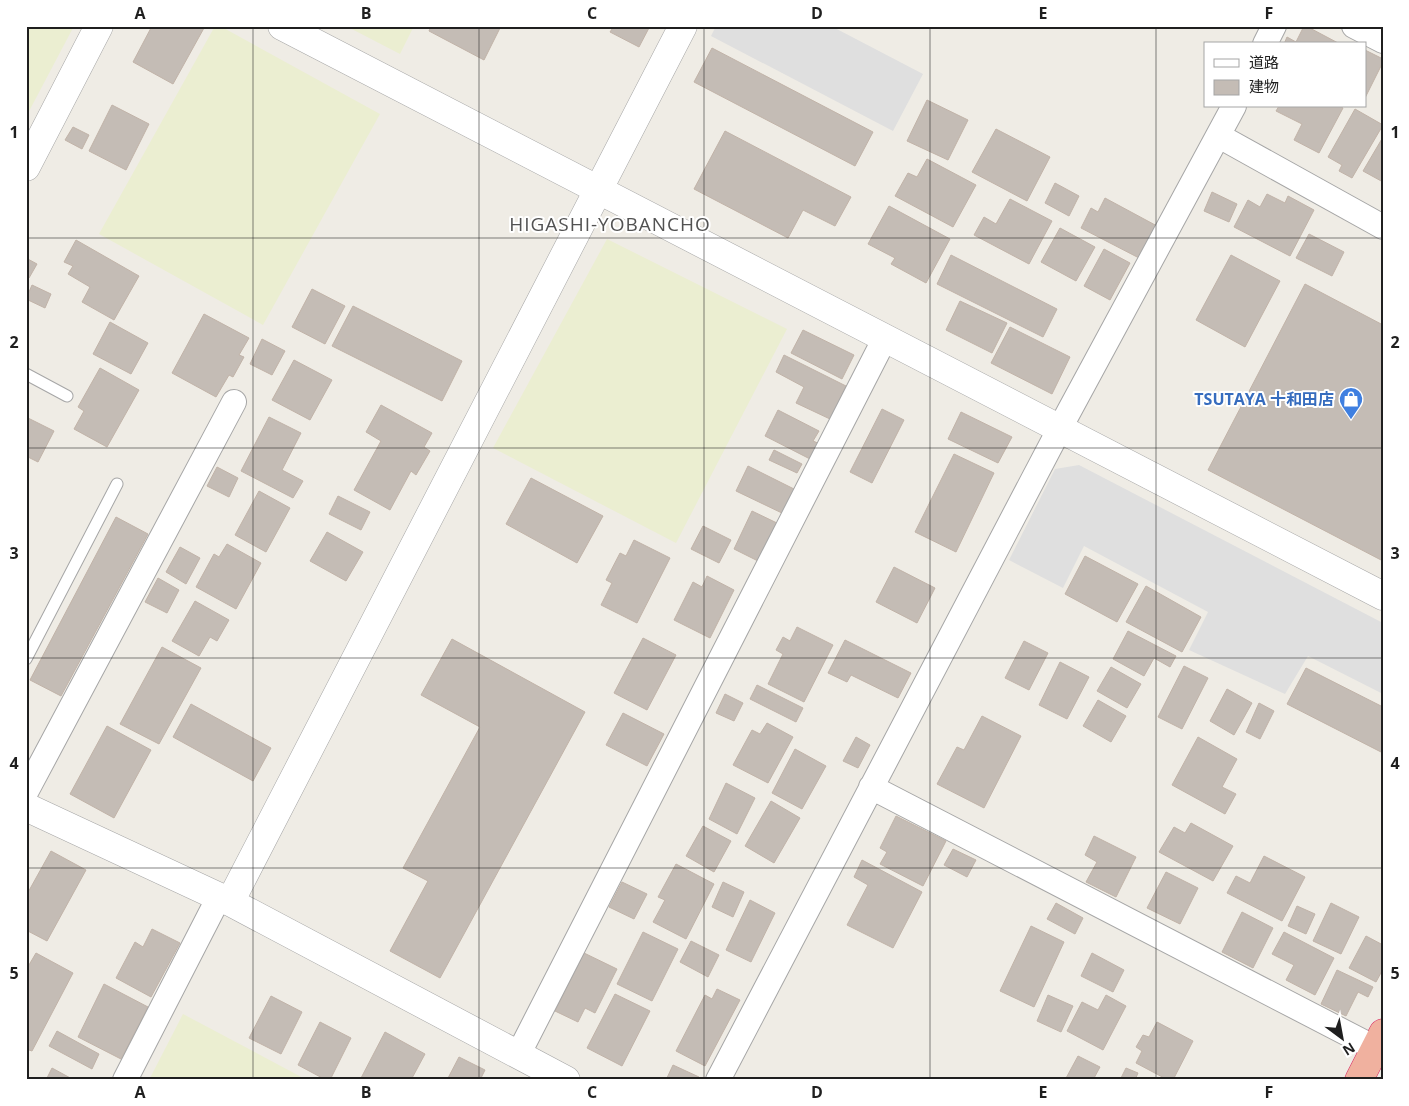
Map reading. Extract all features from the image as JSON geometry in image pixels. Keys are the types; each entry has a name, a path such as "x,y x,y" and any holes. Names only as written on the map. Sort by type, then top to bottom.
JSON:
{"highway":[{"path":"1359,1080 1379,1040"}],"street":[{"path":"26,167 99,26"},
{"path":"282,26 1383,596"},
{"path":"125,1080 225,900 599,190 683,26"},
{"path":"1266,42 1274,26"},
{"path":"1354,26 1383,41"},
{"path":"718,1080 1060,428 1233,108"},
{"path":"1219,136 1383,227"},
{"path":"518,1055 885,338"},
{"path":"26,792 234,402"},
{"path":"871,787 1379,1040"},
{"path":"26,807 225,900 566,1080"}],"lane":[{"path":"26,374 67,396"},
{"path":"26,659 117,484"}],"green space":[{"path":"26,26 74,26 26,117"},
{"path":"215,26 220,26 380,114 263,325 99,234"},
{"path":"346,26 414,26 400,54"},
{"path":"607,239 787,329 676,543 493,448"},
{"path":"183,1014 307,1080 149,1080"}],"shaded area":[{"path":"716,26 831,26 923,74 893,131 711,36"},
{"path":"1079,465 1383,623 1383,694 1308,656 1285,694 1189,650 1208,612 1084,546 1063,588 1009,560 1055,469"}],"building":[{"path":"152,26 201,26 204,28 173,84 133,62"},
{"path":"431,26 501,26 484,60 429,31"},
{"path":"614,26 650,26 639,47 610,32"},
{"path":"1304,26 1306,26 1336,42 1296,42"},
{"path":"1287,37 1296,42 1285,42"},
{"path":"712,48 873,132 855,166 694,82"},
{"path":"1366,50 1383,59 1366,96"},
{"path":"927,100 968,120 948,160 907,141"},
{"path":"112,105 149,124 126,170 89,151"},
{"path":"1278,108 1343,108 1319,153 1294,140 1302,124 1276,111"},
{"path":"1355,109 1383,125 1352,178 1339,171 1342,165 1328,157"},
{"path":"73,127 89,135 82,149 65,140"},
{"path":"996,129 1050,157 1027,201 972,172"},
{"path":"725,131 851,197 835,226 803,210 788,238 694,189"},
{"path":"1383,137 1383,182 1363,171"},
{"path":"927,159 976,185 953,227 895,196 908,173 917,177"},
{"path":"1055,183 1079,196 1069,216 1045,203"},
{"path":"1212,192 1237,204 1229,222 1204,211"},
{"path":"1267,194 1285,203 1288,196 1314,210 1290,256 1234,227 1248,200 1260,207"},
{"path":"1105,198 1157,226 1141,259 1081,228 1091,208 1098,212"},
{"path":"1010,199 1052,221 1029,264 974,235 984,217 996,224"},
{"path":"889,206 950,239 926,283 891,264 895,258 868,244"},
{"path":"1060,228 1095,247 1076,281 1041,262"},
{"path":"1309,234 1344,252 1332,276 1296,258"},
{"path":"76,240 139,276 114,320 82,302 90,287 68,274 73,266 64,262"},
{"path":"1104,249 1130,263 1110,300 1084,286"},
{"path":"951,255 1057,309 1043,337 937,284"},
{"path":"1231,255 1280,281 1245,347 1196,320"},
{"path":"26,258 37,264 29,278 26,276"},
{"path":"1305,284 1383,325 1383,561 1208,470"},
{"path":"32,285 51,294 45,308 26,299"},
{"path":"312,289 345,306 325,344 292,327"},
{"path":"960,301 1007,323 992,353 946,330"},
{"path":"353,306 462,361 442,401 332,346"},
{"path":"204,314 249,338 239,355 244,357 233,377 229,375 216,397 172,373"},
{"path":"110,322 148,343 131,374 93,354"},
{"path":"1010,327 1070,357 1052,394 991,363"},
{"path":"803,330 854,355 842,379 791,353"},
{"path":"262,339 285,351 272,375 250,364"},
{"path":"784,355 846,386 830,419 796,403 804,387 776,372"},
{"path":"294,360 332,380 310,420 272,400"},
{"path":"100,368 139,390 107,447 74,429 84,411 78,407"},
{"path":"381,405 432,433 424,447 430,451 416,475 411,471 390,510 354,490 381,441 366,432"},
{"path":"882,409 904,420 872,483 850,472"},
{"path":"778,410 819,431 813,441 820,444 812,460 765,436"},
{"path":"961,412 1012,437 998,463 948,439"},
{"path":"26,417 54,431 38,462 26,456"},
{"path":"269,417 301,433 282,470 303,481 293,498 241,471"},
{"path":"774,450 802,464 797,473 769,460"},
{"path":"954,454 994,473 956,552 915,532"},
{"path":"748,466 796,490 784,514 736,491"},
{"path":"217,467 238,478 229,497 207,486"},
{"path":"531,478 603,516 577,563 506,524"},
{"path":"259,491 290,508 266,552 235,535"},
{"path":"338,496 370,512 361,530 329,514"},
{"path":"752,511 779,524 760,562 734,549"},
{"path":"116,517 148,534 61,696 30,680"},
{"path":"703,526 731,540 719,563 691,549"},
{"path":"327,532 363,552 346,581 310,561"},
{"path":"634,540 670,558 637,623 601,605 612,583 606,580 620,553 626,556"},
{"path":"227,544 261,563 236,609 196,587 214,554 219,557"},
{"path":"180,547 200,558 186,584 166,572"},
{"path":"1085,556 1138,584 1117,622 1065,594"},
{"path":"894,567 935,588 917,623 876,602"},
{"path":"707,576 734,590 710,638 674,620 693,582 702,587"},
{"path":"158,578 179,590 167,613 145,602"},
{"path":"1146,586 1201,617 1182,652 1126,622"},
{"path":"195,601 229,620 217,641 210,637 199,656 172,641"},
{"path":"797,627 833,645 804,702 768,684 783,654 776,650 783,637 790,641"},
{"path":"1128,631 1176,656 1170,667 1154,658 1144,676 1113,659"},
{"path":"643,638 676,655 647,710 614,693"},
{"path":"452,639 585,712 440,978 390,951 428,881 403,868 480,727 421,695"},
{"path":"845,640 911,673 898,698 851,675 847,682 828,673"},
{"path":"1024,641 1048,653 1029,690 1005,678"},
{"path":"162,647 201,668 159,744 120,724"},
{"path":"1060,662 1089,677 1067,719 1039,705"},
{"path":"1184,666 1208,678 1182,729 1158,717"},
{"path":"1111,667 1141,684 1127,708 1097,691"},
{"path":"1306,668 1383,707 1383,753 1287,704"},
{"path":"757,685 803,708 796,722 750,699"},
{"path":"1227,689 1252,703 1234,735 1210,721"},
{"path":"725,694 743,703 734,721 716,713"},
{"path":"1098,700 1126,716 1111,742 1083,726"},
{"path":"1259,703 1274,711 1260,739 1246,732"},
{"path":"191,704 271,748 253,781 173,737"},
{"path":"623,713 664,734 647,766 606,745"},
{"path":"982,716 1021,736 984,808 937,784 957,747 964,750"},
{"path":"767,723 793,737 768,783 733,765 752,730 760,734"},
{"path":"107,726 151,750 114,818 70,794"},
{"path":"856,737 870,745 858,768 843,761"},
{"path":"1198,737 1237,759 1222,787 1236,794 1225,814 1172,785"},
{"path":"795,749 826,766 802,809 772,793"},
{"path":"726,783 755,798 737,834 709,819"},
{"path":"771,801 800,818 774,863 745,846"},
{"path":"896,816 946,841 923,886 880,864 887,852 880,848"},
{"path":"1191,823 1233,846 1213,881 1159,852 1174,827 1185,833"},
{"path":"703,826 731,841 714,872 686,856"},
{"path":"1094,836 1136,857 1116,897 1086,882 1097,862 1085,855"},
{"path":"953,849 976,860 967,877 944,865"},
{"path":"51,851 86,870 47,941 26,930 26,896"},
{"path":"1264,856 1305,877 1282,921 1227,893 1236,876 1250,883"},
{"path":"862,860 922,892 893,948 847,925 868,885 854,877"},
{"path":"676,864 714,884 686,939 653,922 665,900 658,897"},
{"path":"1166,872 1198,888 1180,924 1147,908"},
{"path":"622,882 647,894 634,919 609,907"},
{"path":"723,882 744,892 733,917 712,907"},
{"path":"750,900 775,913 751,962 726,950"},
{"path":"1056,903 1083,918 1075,934 1047,919"},
{"path":"1331,903 1359,917 1341,954 1313,941"},
{"path":"1297,906 1315,914 1306,934 1288,926"},
{"path":"1242,912 1273,928 1253,968 1222,952"},
{"path":"1031,926 1064,942 1034,1007 1000,991"},
{"path":"152,929 180,943 151,997 116,978 135,942 143,947"},
{"path":"643,932 678,949 652,1001 617,984"},
{"path":"1284,932 1334,958 1315,995 1286,980 1294,965 1272,954"},
{"path":"1366,936 1383,945 1383,969 1376,982 1349,968"},
{"path":"691,941 719,955 708,977 680,962"},
{"path":"36,953 73,973 32,1051 26,1049 26,970"},
{"path":"584,953 617,969 595,1013 585,1008 578,1022 555,1011"},
{"path":"1092,953 1124,970 1113,992 1081,976"},
{"path":"1337,970 1373,987 1368,997 1358,992 1346,1016 1321,1004"},
{"path":"104,984 148,1007 121,1059 78,1037"},
{"path":"717,989 740,1000 705,1066 676,1051 705,995 712,999"},
{"path":"615,994 650,1011 622,1066 587,1048"},
{"path":"1048,995 1073,1006 1061,1032 1037,1021"},
{"path":"1106,995 1126,1006 1103,1050 1067,1031 1082,1002 1098,1010"},
{"path":"271,996 302,1012 281,1054 249,1038"},
{"path":"320,1022 351,1038 330,1080 326,1080 298,1065"},
{"path":"1157,1022 1193,1041 1173,1080 1168,1080 1136,1063 1142,1051 1136,1047 1143,1035 1149,1037"},
{"path":"57,1031 99,1054 92,1069 49,1046"},
{"path":"385,1032 425,1054 411,1080 360,1080"},
{"path":"1078,1056 1100,1067 1093,1080 1065,1080"},
{"path":"459,1057 485,1070 480,1080 447,1080"},
{"path":"673,1065 699,1077 698,1080 666,1080"},
{"path":"52,1068 74,1080 46,1080"},
{"path":"1126,1068 1138,1073 1135,1080 1120,1080"}],"place":[{"name":"TSUTAYA 十和田店","path":"1351,420"}],"district":[{"name":"HIGASHI-YOBANCHO","path":"610,224"}]}
